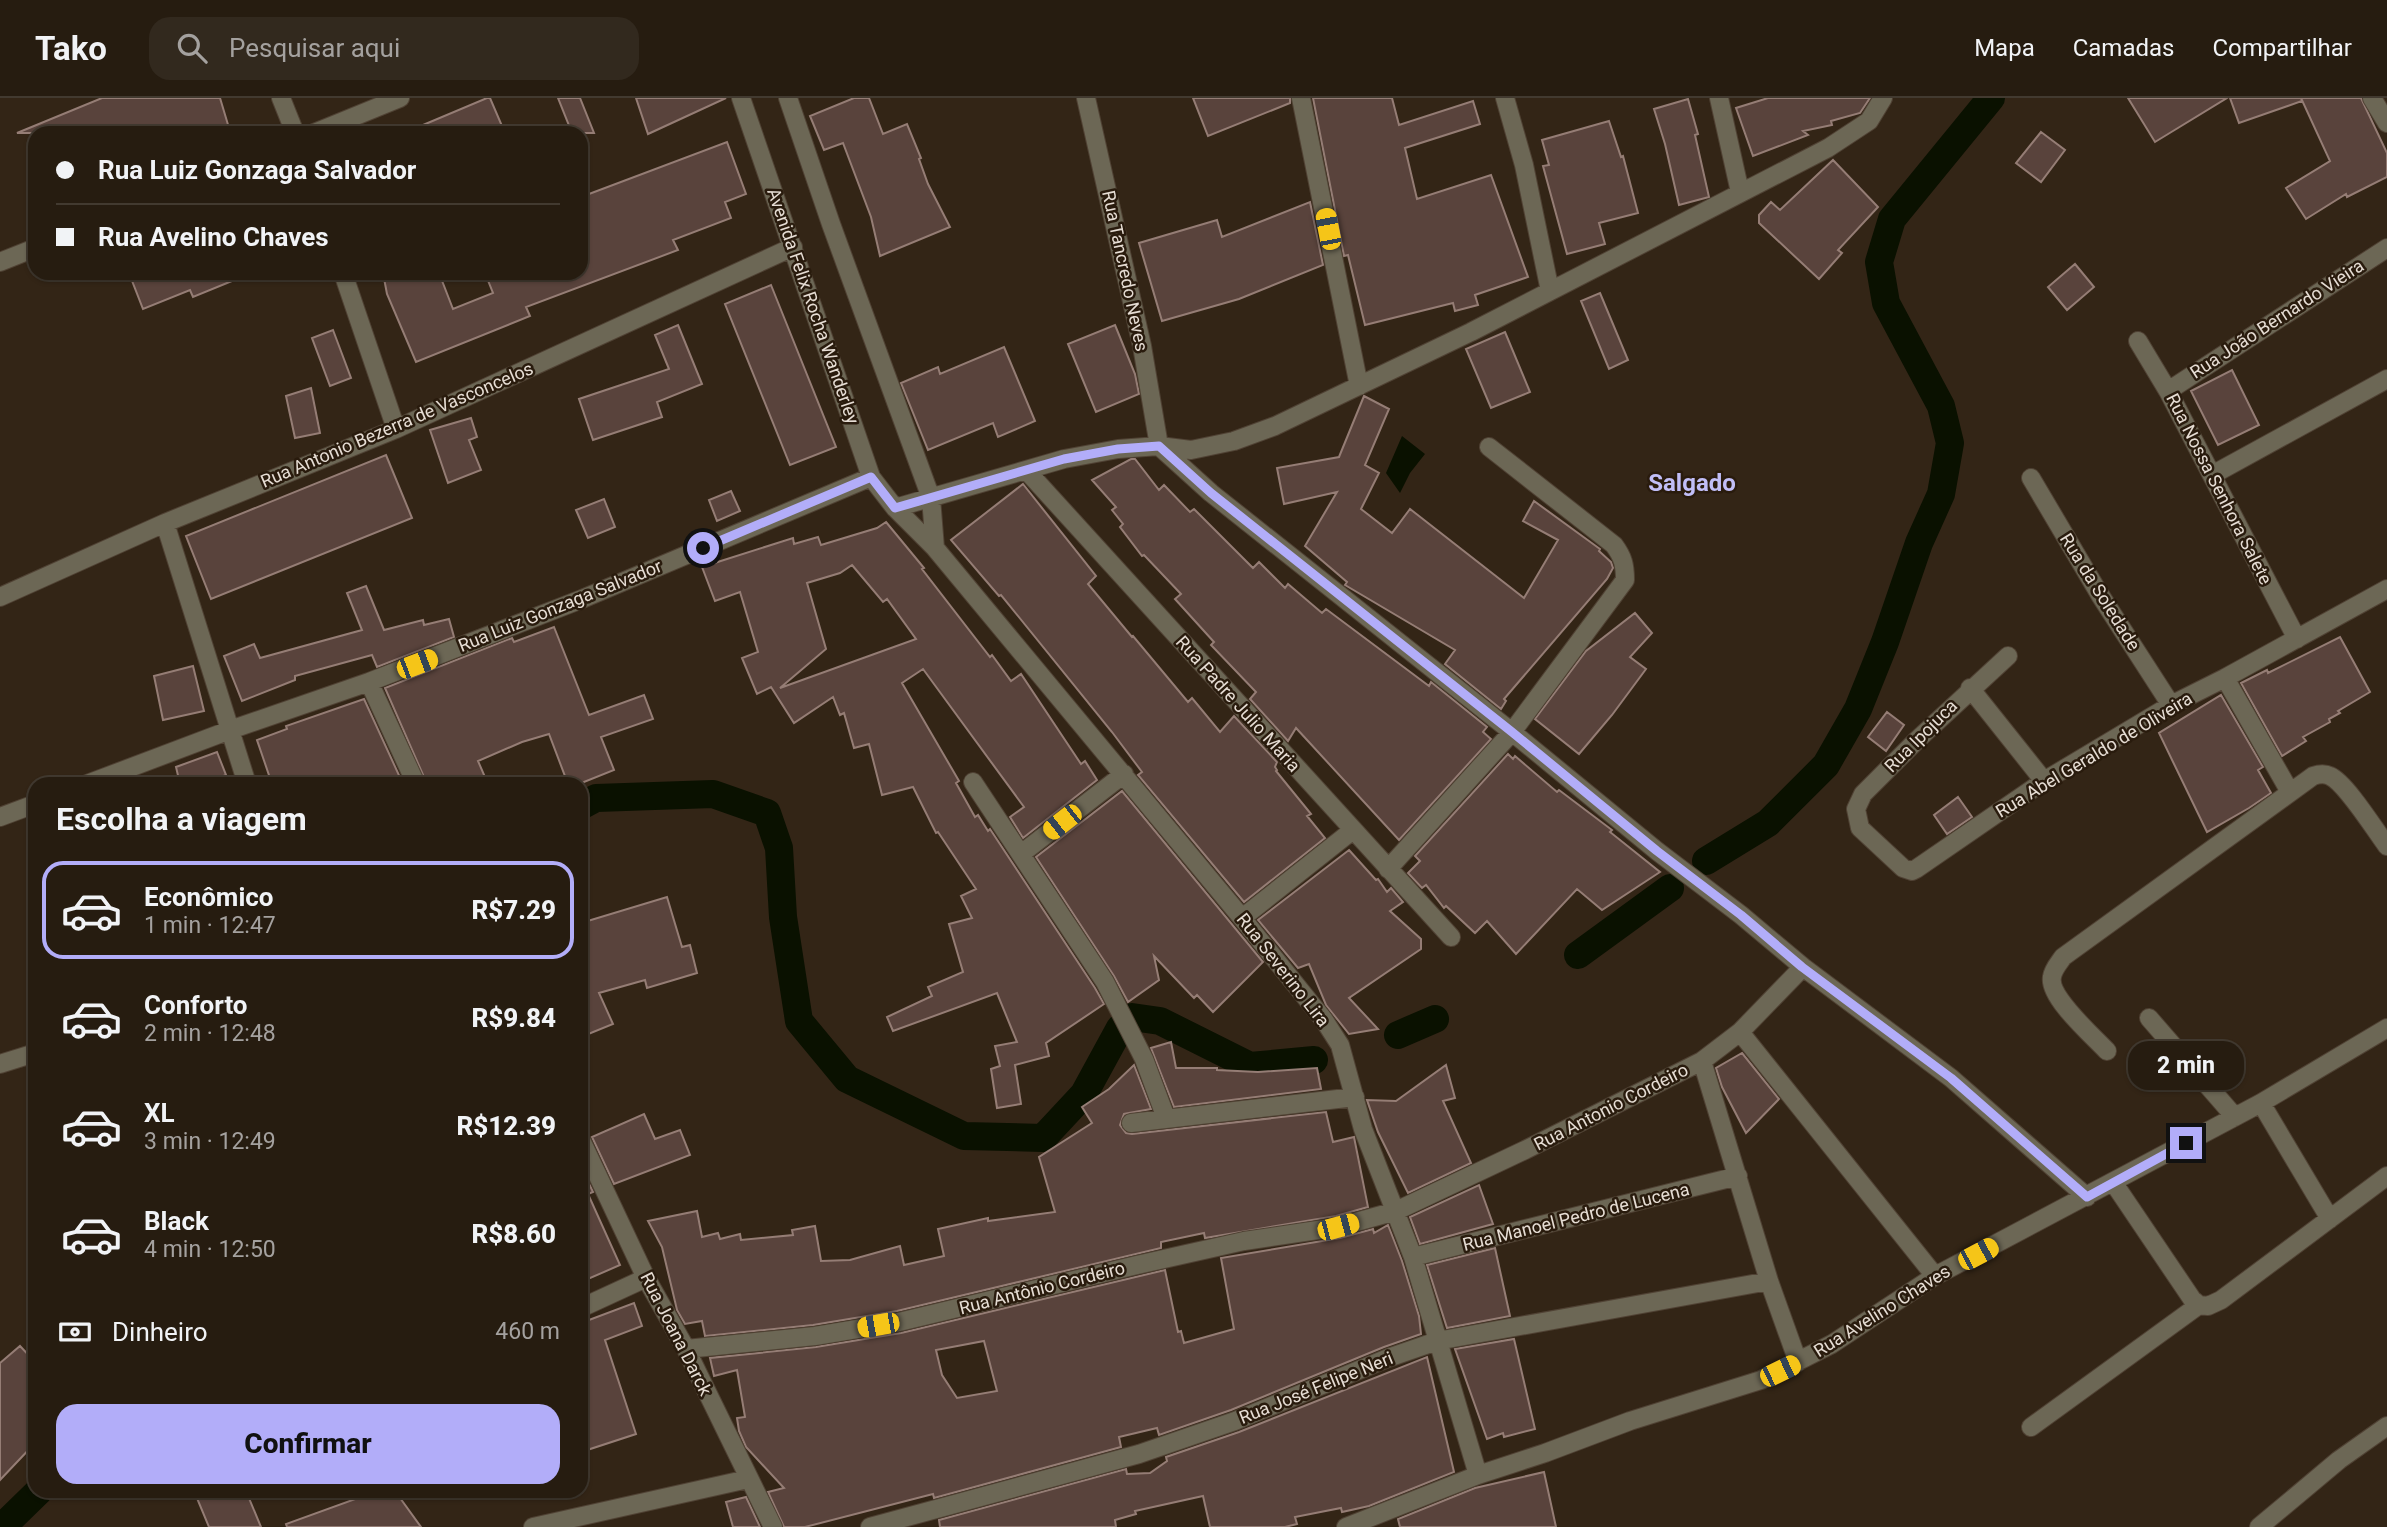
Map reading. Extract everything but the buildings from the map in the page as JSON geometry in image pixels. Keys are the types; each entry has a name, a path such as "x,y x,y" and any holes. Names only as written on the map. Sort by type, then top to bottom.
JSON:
{"street":[{"path":"281,98 292,126"},
{"path":"331,126 400,98"},
{"name":"Avenida Felix Rocha Wanderley","path":"741,98 871,477 895,508"},
{"path":"788,98 931,498 935,548"},
{"name":"Rua Tancredo Neves","path":"1086,98 1142,346 1159,446"},
{"path":"1301,98 1359,386"},
{"path":"1505,98 1524,165 1550,291"},
{"path":"1719,98 1740,192"},
{"path":"895,508 1087,454 1159,446 1191,450 1234,441 1275,426 1550,291 1828,148 1869,121 1883,98"},
{"path":"2372,98 2387,123"},
{"name":"Rua Antonio Bezerra de Vasconcelos","path":"0,597 165,523 396,429 793,247"},
{"name":"Rua João Bernardo Vieira","path":"2168,391 2387,248"},
{"path":"0,262 28,251"},
{"path":"345,280 396,429"},
{"name":"Rua Nossa Senhora Salete","path":"2138,341 2168,391 2297,639"},
{"path":"2212,475 2387,379"},
{"path":"1159,446 1211,493 1657,851 1741,915 1802,967 1951,1078 2087,1197"},
{"path":"1388,869 1512,732 1625,580 1622,555 1614,545 1489,447"},
{"name":"Rua Padre Julio Maria","path":"1026,471 1451,937"},
{"name":"Rua Luiz Gonzaga Salvador","path":"106,777 369,682 582,599 871,477"},
{"name":"Rua da Soledade","path":"2031,478 2171,705"},
{"name":"Rua Severino Lira","path":"895,508 935,548 1124,774 1324,1020 1340,1045 1371,1152 1413,1257 1478,1475"},
{"path":"165,523 245,777"},
{"name":"Rua Abel Geraldo de Oliveira","path":"1916,869 2044,781 2171,705 2387,589"},
{"name":"Rua Ipojuca","path":"1916,869 1912,871 1903,868 1860,828 1856,809 1863,794 1970,688 2008,656"},
{"path":"2225,678 2290,792"},
{"path":"369,682 413,777"},
{"path":"1970,688 2044,781"},
{"path":"2107,1051 2053,988 2052,977 2063,957 2314,776 2323,773 2332,776 2342,785 2387,846"},
{"path":"1021,854 1124,774"},
{"path":"973,782 1104,982 1144,1059 1166,1118"},
{"path":"0,817 28,807"},
{"path":"1242,918 1353,830"},
{"name":"Rua Antonio Cordeiro","path":"1396,1211 1702,1061 1740,1032 1802,967"},
{"path":"2149,1018 2235,1117"},
{"name":"Rua Avelino Chaves","path":"1346,1527 1478,1475 1630,1421 1761,1380 1832,1345 1935,1276 2261,1103 2387,1028"},
{"path":"1740,1032 1935,1276"},
{"path":"0,1065 28,1055"},
{"path":"1702,1061 1769,1281 1798,1362"},
{"path":"1131,1123 1355,1097"},
{"path":"2261,1103 2330,1219"},
{"name":"Rua Joana Darck","path":"588,1155 646,1278 686,1349 773,1527"},
{"name":"Rua Manoel Pedro de Lucena","path":"1413,1257 1738,1176"},
{"path":"2113,1182 2192,1300 2199,1305 2208,1306 2221,1300 2387,1176"},
{"name":"Rua Antônio Cordeiro","path":"686,1349 816,1336 899,1322 1244,1241 1338,1227 1396,1211"},
{"path":"588,1305 646,1278"},
{"name":"Rua José Felipe Neri","path":"870,1527 1139,1454 1235,1421 1388,1358 1437,1341 1769,1281"},
{"path":"2031,1427 2199,1305"},
{"path":"2259,1527 2339,1460 2387,1426"},
{"path":"533,1527 748,1479"}],"shaded area":[{"path":"1402,436 1425,454 1410,473 1400,493 1386,473"}],"waterway":[{"path":"1706,861 1768,823 1826,765 1858,709 1885,642 1919,543 1941,494 1950,443 1941,406 1886,303 1879,262 1892,219 1991,98"},
{"path":"588,802 596,798 713,794 767,813 779,848 783,917 799,1021 847,1079 964,1136 1043,1138 1084,1094 1120,1028"},
{"path":"1578,955 1670,888"},
{"path":"1132,1017 1160,1021 1250,1066 1314,1060"},
{"path":"1398,1035 1435,1019"},
{"path":"2,1527 32,1498"}],"district":[{"name":"Salgado","path":"1692,483"}],"route":[{"path":"703,548 871,477 895,508 1064,459 1118,449 1159,446 1211,493 1657,851 1741,915 1802,967 1951,1078 2087,1197 2186,1143"}]}
